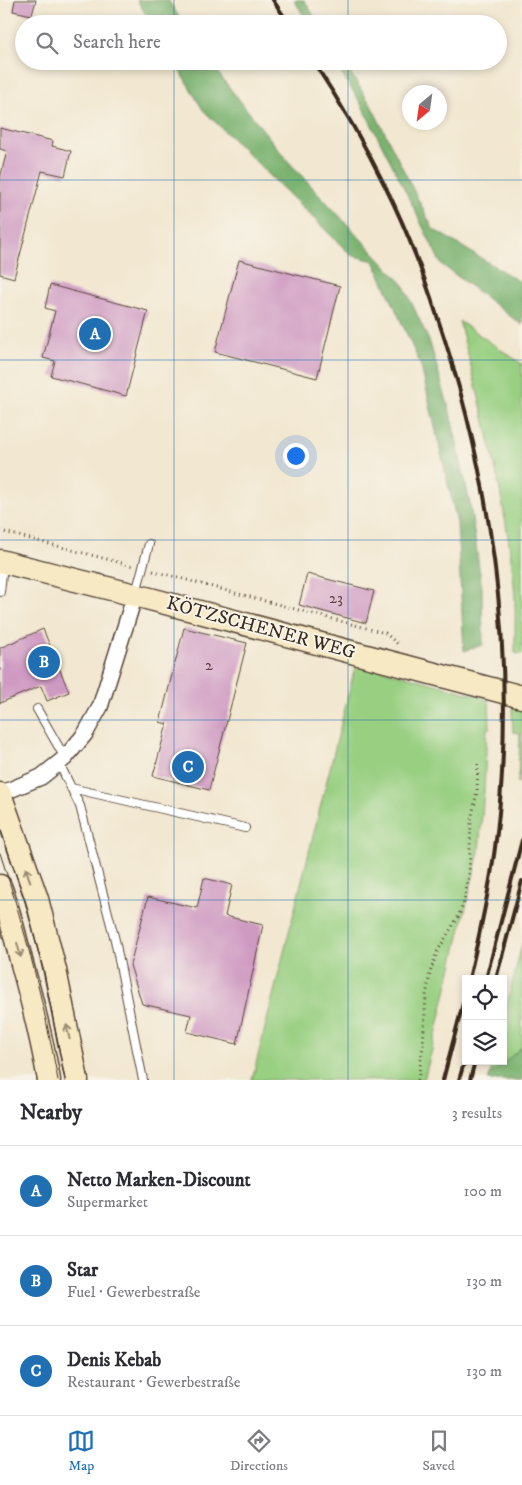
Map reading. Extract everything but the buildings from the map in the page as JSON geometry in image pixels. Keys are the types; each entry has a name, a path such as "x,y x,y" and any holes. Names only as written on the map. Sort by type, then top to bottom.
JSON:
{"street":[{"name":"KÖTZSCHENER WEG","path":"2,562 136,595 522,697"},
{"path":"77,1080 55,970 37,899 0,794 41,777 62,761 85,734 100,707 136,595"},
{"path":"0,886 26,976 49,1080"}],"lane":[{"path":"136,595 149,544"},
{"path":"0,592 2,562"},
{"path":"37,709 62,761 71,788 80,806 115,940 143,1080"},
{"path":"71,788 245,828"}],"path":[{"path":"0,531 140,568"},
{"path":"150,570 385,633 400,646"},
{"path":"418,1080 430,973 438,952 463,905 469,877 471,820 477,790 478,764"}],"green space":[{"path":"137,0 168,0 178,15 146,15"},
{"path":"294,0 304,0 313,15 303,15"},
{"path":"179,70 216,70 287,160 403,284 430,343 450,412 470,504 482,588 483,645 464,651 457,523 421,366 374,261 351,255 203,110"},
{"path":"339,70 349,70 371,105 433,229 522,283 522,325 441,264 360,102"},
{"path":"459,321 522,364 522,654 515,653 514,584 499,484"},
{"path":"365,665 489,700 490,728 487,728 479,851 424,1080 252,1080 355,668"},
{"path":"512,708 522,710 522,766 518,783 520,733 513,732"},
{"path":"522,944 522,1047 507,1060 507,1005"},
{"path":"522,1047 522,1080 488,1080 490,1075 501,1065 507,1065 507,1060"},
{"path":"492,1065 501,1065 490,1075"}],"tram line":[{"path":"0,827 25,902 44,972 65,1080"},
{"path":"0,853 18,909 33,966 58,1080"}],"railway":[{"path":"273,0 283,15"},
{"path":"319,70 369,154 414,250 456,376 472,437 485,499 501,624 504,687 503,750 499,813 491,876 470,975"},
{"path":"487,975 522,840"},
{"path":"497,975 522,881"},
{"path":"443,1080 462,1007"},
{"path":"459,1080 463,1065"},
{"path":"470,1080 474,1065"}],"place":[{"name":"Netto Marken-Discount","path":"95,334"},
{"name":"Star","path":"44,662"},
{"name":"Denis Kebab","path":"188,767"}]}
